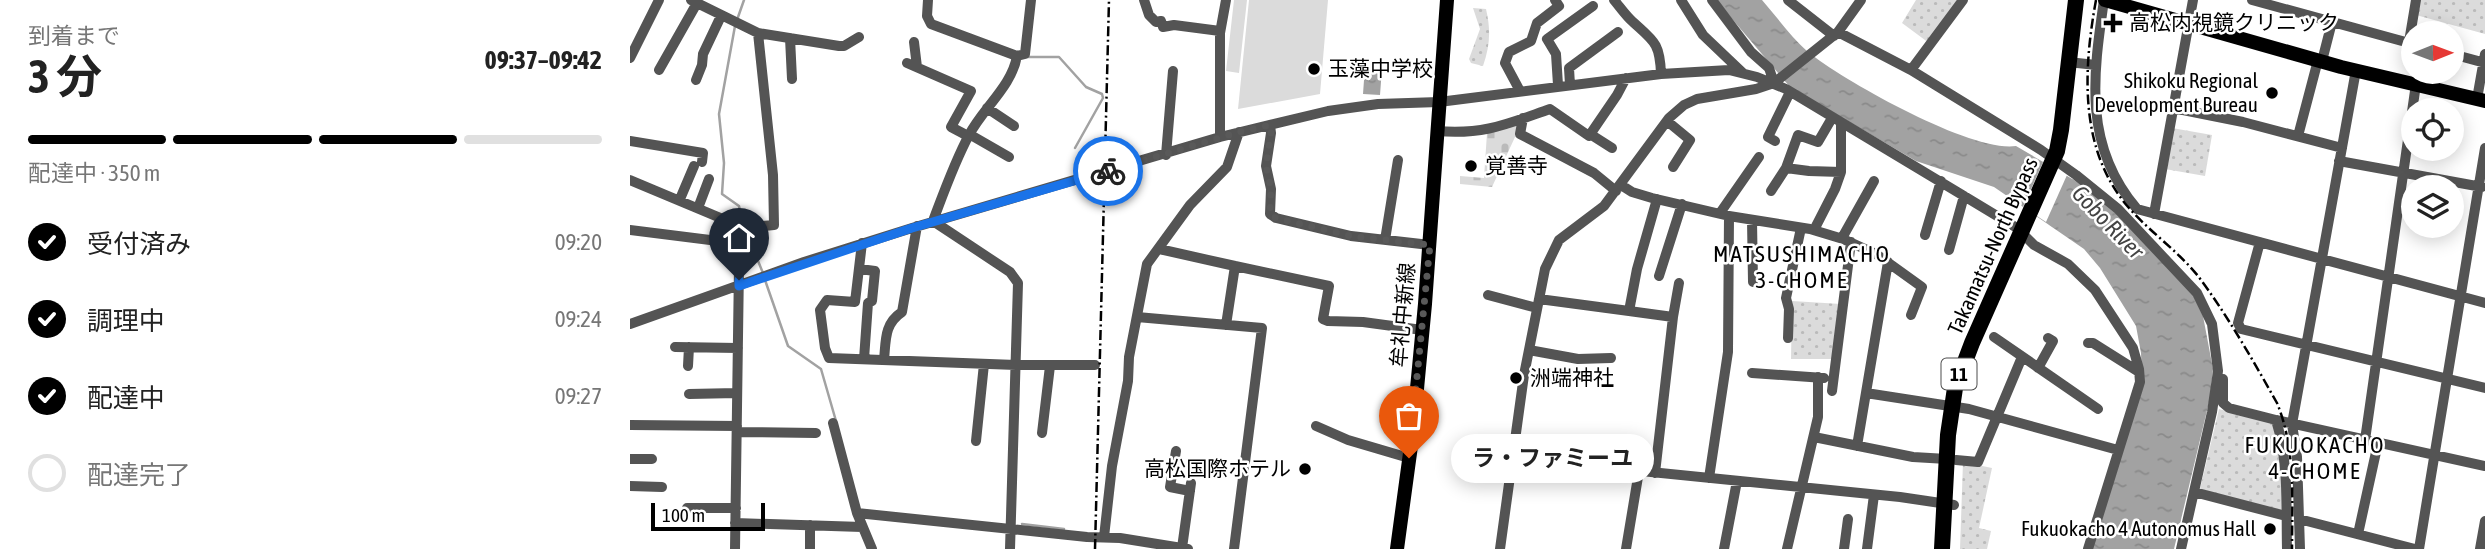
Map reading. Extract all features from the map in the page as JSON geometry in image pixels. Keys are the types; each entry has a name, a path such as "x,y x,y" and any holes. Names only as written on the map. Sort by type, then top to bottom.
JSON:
{"highway":[{"name":"Takamatsu-North Bypass","path":"1952,549 1949,505 1951,459 1955,407 1962,368 2068,142 2076,0"},
{"name":"Takamatsu-North Bypass","path":"2073,63 2085,0"},
{"name":"Takamatsu-North Bypass","path":"1942,549 1949,505"}],"main road":[{"name":"牟礼中新線","path":"1397,549 1409,458 1430,245 1447,0"},
{"path":"2104,0 2401,80"},
{"path":"2416,84 2481,100"}],"street":[{"path":"630,58 659,0"},
{"path":"928,0 927,16 931,24 1017,56 1026,54 1031,0"},
{"path":"1144,0 1149,15 1156,22 1161,21 1163,27 1174,25 1220,31"},
{"path":"1220,137 1220,31 1226,0"},
{"path":"1520,91 1505,63 1509,52 1531,41 1537,23 1559,6 1555,0"},
{"path":"1614,0 1632,21 1649,33 1656,44 1661,74"},
{"path":"1681,0 1703,35 1743,73"},
{"path":"1712,0 1751,52 1790,92 1964,195 2068,264 2095,290 2133,348 2140,383 2088,549"},
{"path":"1788,0 1836,34 1911,70 2118,209 2197,293 2212,324 2218,371 2212,412 2181,549"},
{"path":"1500,549 1529,351 1545,269 1551,252 1559,240 1604,206 1667,121 1684,105 1698,99 1756,89 1777,81 1836,34 1861,0"},
{"path":"1911,70 1963,0"},
{"path":"2104,0 2094,109 2105,156 2137,209 2485,303"},
{"path":"2154,214 2193,0"},
{"path":"2252,0 2401,40"},
{"path":"2414,21 2416,0"},
{"path":"659,70 694,1 758,33 844,46 859,37"},
{"path":"1564,85 1556,54 1547,39 1593,6"},
{"path":"696,80 703,54 721,16"},
{"path":"2298,136 2332,22"},
{"path":"1564,85 1569,68 1618,32"},
{"path":"630,180 743,228 774,226 773,175 758,33"},
{"path":"790,38 792,79"},
{"path":"914,42 912,65 971,91 951,127 1009,157"},
{"path":"933,222 969,135 1006,82 1016,65 1017,56"},
{"path":"2464,56 2485,60 2481,100"},
{"path":"2073,63 2096,65"},
{"path":"630,324 917,226 1220,137 1341,109 1378,104 1439,102 1661,74 1729,70 1777,81"},
{"path":"2300,549 2297,457 2292,424 2356,70"},
{"path":"1166,155 1173,71"},
{"path":"1590,134 1626,78"},
{"path":"2365,440 2416,84"},
{"path":"1776,141 1768,137 1790,92"},
{"path":"987,108 1014,125"},
{"path":"2173,108 2243,122 2342,148"},
{"path":"1437,131 1482,131 1549,109 1612,148"},
{"path":"1523,118 1520,134 1618,188 1724,215 1814,230 1846,240 1875,254 1922,287 1911,315"},
{"path":"1772,191 1786,168 1798,135 1818,142 1837,120"},
{"path":"1814,230 1841,172 1837,120"},
{"path":"1667,121 1690,140 1673,167"},
{"path":"1270,125 1266,166 1271,189 1270,214 1276,218 1351,236 1430,245"},
{"path":"1104,537 1112,466 1127,387 1129,357 1147,264 1190,205 1227,167 1239,132"},
{"path":"630,141 703,153 680,199"},
{"path":"2299,519 2358,534 2376,544 2417,549 2460,296 2482,187 2485,148"},
{"path":"1709,478 1728,352 1724,215 1759,157"},
{"path":"1385,240 1398,160"},
{"path":"2339,161 2482,187"},
{"path":"1786,168 1841,172"},
{"path":"698,208 709,179"},
{"path":"1832,391 1846,240 1874,181"},
{"path":"1925,235 1941,181"},
{"path":"1949,250 1964,195"},
{"path":"1629,311 1637,269 1657,199"},
{"path":"1659,275 1682,204"},
{"path":"1752,220 1753,282"},
{"path":"933,222 1010,272 1018,283 1010,549"},
{"path":"884,360 888,327 892,319 902,312 917,226"},
{"path":"735,549 739,286 743,228"},
{"path":"1788,338 1789,309 1786,298 1801,228"},
{"path":"630,230 742,244"},
{"path":"2260,242 2238,326 2241,329 2485,388"},
{"path":"855,302 862,243"},
{"path":"1158,249 1329,286 1323,319 1328,321 1363,322 1422,330"},
{"path":"1857,446 1888,262"},
{"path":"1226,325 1235,266"},
{"path":"860,269 875,271 872,301 827,300 820,310 829,358 1050,366 1095,365"},
{"path":"1655,473 1679,283"},
{"path":"1495,299 1673,317"},
{"path":"864,359 868,303"},
{"path":"1137,317 1262,328 1234,549"},
{"path":"1994,337 2098,409"},
{"path":"2038,368 2053,341 2048,338"},
{"path":"2088,343 2093,343 2139,372"},
{"path":"675,347 738,348"},
{"path":"688,366 689,347"},
{"path":"1529,351 1578,359 1611,358"},
{"path":"1814,437 1913,457 1978,462 2022,357"},
{"path":"976,441 984,364"},
{"path":"1042,433 1050,366"},
{"path":"2218,371 2223,376 2226,407 2276,421 2485,466"},
{"path":"1752,373 1833,379"},
{"path":"1787,549 1818,417 1818,377"},
{"path":"689,394 737,393"},
{"path":"1866,393 1996,416 2118,450"},
{"path":"2276,421 2284,459 2287,549"},
{"path":"833,423 857,513 872,549"},
{"path":"630,425 816,433"},
{"path":"1316,426 1348,440 1409,458"},
{"path":"2358,534 2378,443"},
{"path":"857,513 1142,541 1186,549 1191,487 1170,486 1176,451"},
{"path":"1512,458 1949,505"},
{"path":"630,459 652,459"},
{"path":"1626,549 1639,471"},
{"path":"1724,549 1737,481"},
{"path":"630,486 662,487"},
{"path":"2194,492 2286,516"},
{"path":"1867,549 1874,495"},
{"path":"687,508 736,508"},
{"path":"2480,549 2485,522"},
{"path":"735,523 862,527"},
{"path":"1844,549 1849,524"},
{"path":"810,525 810,549"}],"green space":[{"path":"1234,0 1247,0 1239,73 1226,71"},
{"path":"1249,0 1328,0 1320,94 1238,109"},
{"path":"1916,0 1961,0 1929,43 1902,23"},
{"path":"2418,0 2485,0 2485,34 2464,28 2464,21 2438,21 2416,15"},
{"path":"1473,8 1486,9 1488,17 1489,38 1483,66 1471,63 1469,59 1480,29"},
{"path":"1519,123 1492,187 1460,184 1460,176 1484,178 1487,133"},
{"path":"2172,128 2212,135 2205,176 2165,169"},
{"path":"1792,301 1841,304 1834,359 1791,359"},
{"path":"2219,409 2274,424 2280,446 2283,511 2200,489"},
{"path":"1963,462 1992,468 1979,528 1991,531 1987,549 1960,549"}],"water":[{"name":"Gobo River","path":"1716,0 1762,0 1808,52 1850,80 1940,127 1996,145 2016,146 2074,180 2111,208 2192,293 2203,316 2213,369 2210,398 2174,549 2091,549 2142,381 2136,326 2100,268 2084,249 1994,187 1916,161 1790,87"},
{"path":"1365,66 1382,68 1380,95 1363,94"}],"pier":[{"path":"2044,160 2067,175 2046,222 2023,207"}],"waterway":[{"path":"737,20 744,0"},
{"path":"735,26 719,114 724,163 722,194 739,206 743,225"},
{"path":"1028,57 1059,57 1086,87 1102,94 1103,98 1075,148"},
{"path":"747,234 763,273"},
{"path":"765,280 788,346 821,369 836,421"},
{"path":"1022,524 1064,529"}],"railway":[{"path":"1095,549 1109,0"},
{"path":"2096,0 2088,82 2093,136 2101,161 2113,186 2129,208 2198,276 2277,403 2290,456 2292,549"}],"way so far":[{"path":"1108,171 1270,125 1266,166 1271,189 1270,214 1276,218 1351,236 1430,245 1409,458"}],"place":[{"name":"高松内視鏡クリニック","path":"2113,23"},
{"name":"玉藻中学校","path":"1314,69"},
{"name":"Shikoku Regional Development Bureau","path":"2272,93"},
{"name":"覚善寺","path":"1471,166"},
{"name":"洲端神社","path":"1516,378"},
{"name":"ラ・ファミーユ","path":"1409,458"},
{"name":"高松国際ホテル","path":"1305,469"},
{"name":"Fukuokacho 4 Autonomus Hall","path":"2270,529"}],"district":[{"name":"MATSUSHIMACHO 3-CHOME","path":"1802,267"},
{"name":"FUKUOKACHO 4-CHOME","path":"2315,458"}],"route":[{"path":"739,280 739,286 912,228 1108,171"}]}
